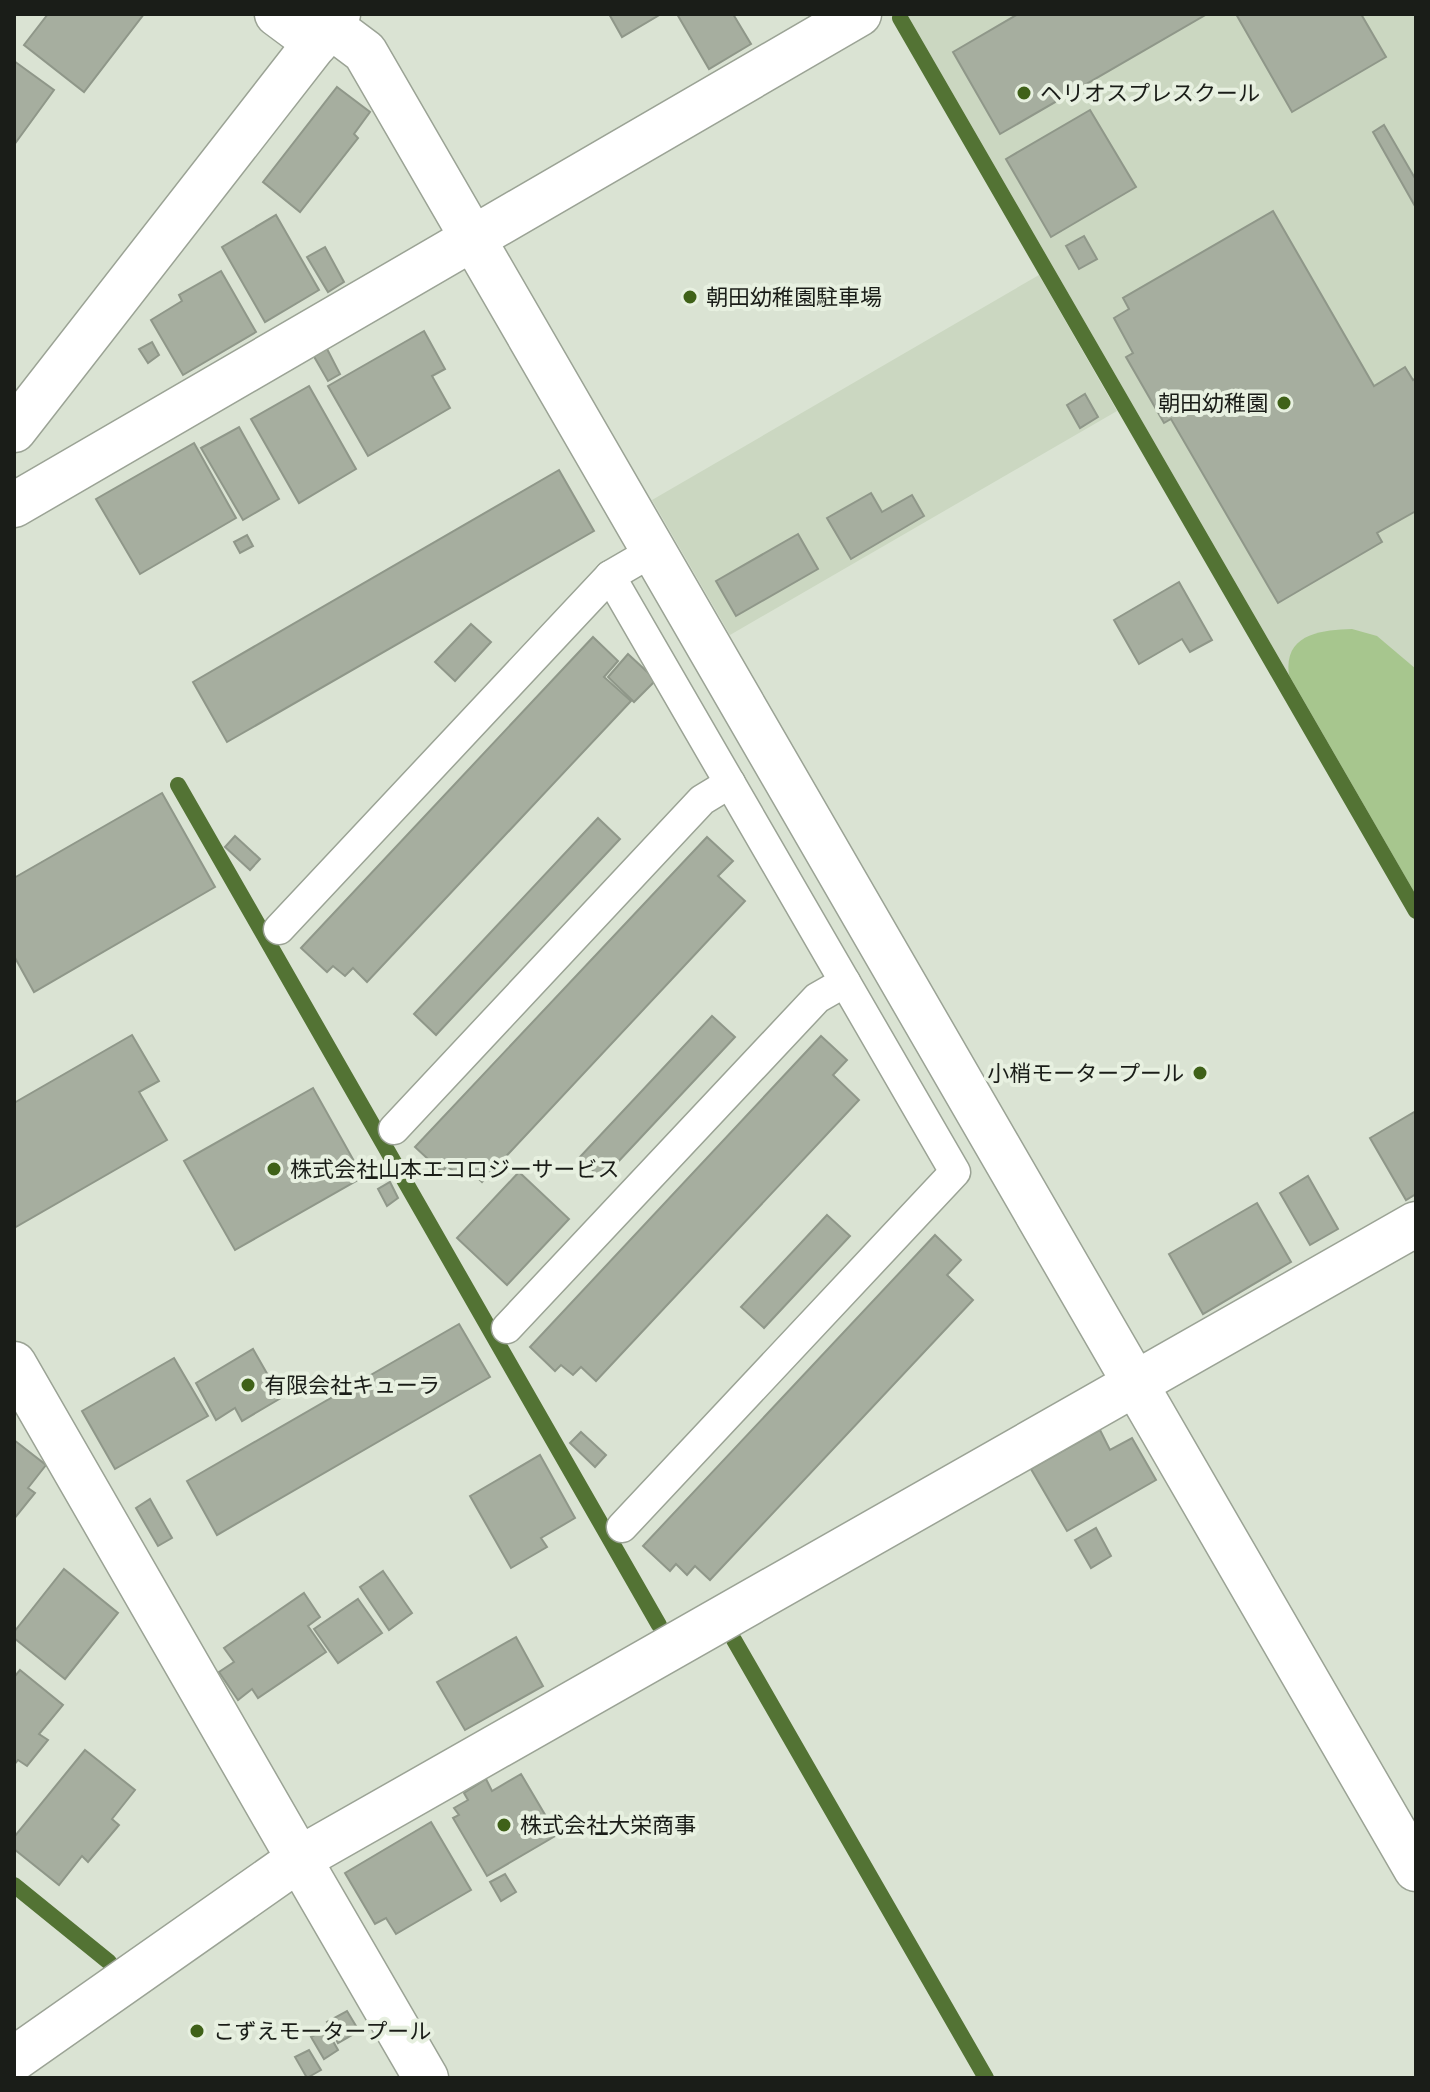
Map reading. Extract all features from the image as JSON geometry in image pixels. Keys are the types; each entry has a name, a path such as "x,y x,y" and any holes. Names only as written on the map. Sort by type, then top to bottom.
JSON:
{"street":[{"path":"277,14 328,27 365,52 1416,1869"},
{"path":"14,505 859,14"},
{"path":"14,430 328,27"},
{"path":"14,2059 299,1859 1416,1224"},
{"path":"14,1364 426,2078"}],"lane":[{"path":"279,929 610,576 653,551"},
{"path":"610,576 955,1172 622,1527"},
{"path":"394,1129 702,800 730,783"},
{"path":"507,1328 817,998 845,982"}],"shaded area":[{"path":"907,14 1416,14 1416,895 1289,675"},
{"path":"1039,275 1117,411 730,635 652,500"}],"green space":[{"path":"1352,629 1377,636 1416,669 1416,895 1289,675 1289,661 1298,643 1317,633"}],"building":[{"path":"48,14 144,14 84,92 24,45"},
{"path":"609,14 661,14 622,37"},
{"path":"677,14 733,14 751,44 709,69"},
{"name":"ヘリオスプレスクール","path":"1018,14 1207,14 1000,134 953,52"},
{"name":"ヘリオスプレスクール","path":"1236,14 1361,14 1386,57 1292,112"},
{"path":"14,61 54,90 14,145"},
{"path":"337,87 370,112 354,134 358,138 300,212 263,182"},
{"path":"1090,110 1136,187 1051,237 1006,159"},
{"path":"1384,125 1416,180 1416,208 1373,132"},
{"name":"朝田幼稚園","path":"1273,211 1374,386 1405,367 1413,380 1416,378 1416,511 1377,533 1382,542 1278,603 1171,419 1164,423 1126,357 1133,353 1114,318 1129,309 1123,298"},
{"path":"276,215 319,290 265,322 222,247"},
{"path":"1084,236 1097,259 1079,269 1066,246"},
{"path":"325,247 344,282 328,292 307,257"},
{"path":"221,271 256,332 183,375 151,320 182,301 179,295"},
{"path":"424,331 445,369 432,376 450,408 368,456 328,386"},
{"path":"152,342 159,355 148,363 139,349"},
{"path":"325,345 340,374 328,381 312,353"},
{"path":"309,386 356,469 299,503 251,419"},
{"path":"1085,394 1098,417 1080,428 1067,405"},
{"path":"239,427 279,499 243,520 201,448"},
{"path":"194,443 236,518 140,574 96,499"},
{"path":"559,470 594,531 227,742 193,682"},
{"path":"871,493 882,512 912,495 924,516 851,559 827,518"},
{"path":"798,534 818,569 736,616 716,581"},
{"path":"247,535 253,546 240,553 234,542"},
{"path":"1179,582 1212,640 1190,652 1182,639 1139,664 1114,620"},
{"path":"471,624 491,642 455,681 435,662"},
{"path":"593,637 618,661 604,677 631,701 367,982 353,968 345,976 333,966 327,972 301,948"},
{"path":"628,654 656,680 634,702 608,677"},
{"path":"162,793 215,887 34,992 14,956 14,878"},
{"path":"598,818 620,839 436,1035 414,1014"},
{"path":"235,836 260,859 250,870 225,847"},
{"path":"707,837 733,861 718,876 745,901 482,1182 467,1167 459,1176 447,1166 442,1172 415,1147"},
{"path":"712,1016 735,1037 602,1179 579,1158"},
{"path":"132,1035 159,1081 139,1092 167,1140 14,1228 14,1103"},
{"path":"821,1036 847,1060 833,1075 859,1100 596,1381 581,1367 573,1375 561,1365 555,1371 530,1347"},
{"path":"313,1088 363,1177 235,1250 184,1161"},
{"path":"1416,1111 1416,1194 1406,1200 1370,1138"},
{"path":"519,1172 569,1219 507,1285 457,1238"},
{"path":"1308,1176 1338,1229 1310,1245 1280,1193"},
{"path":"390,1182 398,1198 387,1206 378,1189"},
{"path":"1257,1203 1291,1262 1203,1314 1169,1254"},
{"path":"827,1215 850,1236 764,1328 741,1307"},
{"path":"935,1235 961,1260 947,1275 973,1300 710,1580 695,1566 687,1575 676,1564 670,1571 643,1546"},
{"path":"459,1324 490,1377 217,1535 187,1481"},
{"path":"253,1349 281,1398 242,1421 235,1408 216,1420 196,1383"},
{"path":"174,1358 208,1416 115,1469 82,1411"},
{"path":"1100,1430 1110,1450 1132,1438 1156,1480 1067,1531 1031,1469"},
{"path":"581,1432 606,1455 595,1467 570,1443"},
{"path":"14,1440 46,1465 28,1488 35,1493 14,1519"},
{"path":"540,1455 575,1518 541,1538 547,1547 511,1568 470,1496"},
{"path":"150,1499 172,1538 158,1546 136,1508"},
{"path":"1096,1528 1111,1556 1091,1568 1075,1540"},
{"path":"64,1569 118,1613 65,1679 14,1638 14,1632"},
{"path":"383,1571 412,1613 389,1630 360,1587"},
{"path":"304,1593 320,1617 308,1626 326,1652 258,1698 252,1689 238,1700 219,1672 234,1662 224,1648"},
{"path":"358,1599 382,1633 338,1663 314,1629"},
{"path":"516,1637 543,1686 465,1730 437,1682"},
{"path":"20,1670 63,1705 39,1734 48,1740 27,1766 18,1760 14,1765 14,1677"},
{"path":"85,1750 135,1790 112,1819 119,1825 88,1862 82,1856 59,1885 14,1849 14,1837"},
{"path":"521,1774 557,1835 487,1876 453,1818 459,1815 454,1808 468,1800 464,1793 486,1779 492,1791"},
{"path":"431,1822 471,1890 396,1934 386,1918 375,1924 345,1873"},
{"path":"505,1874 516,1892 501,1901 490,1882"},
{"path":"347,2011 359,2031 338,2043 327,2022"},
{"path":"326,2029 338,2050 324,2059 311,2037"},
{"path":"309,2050 321,2070 307,2078 295,2057"}],"waterway":[{"path":"900,18 1416,911"},
{"path":"178,785 659,1625"},
{"path":"734,1640 986,2078"},
{"path":"14,1885 109,1962"}],"place":[{"name":"ヘリオスプレスクール","path":"1024,93"},
{"name":"朝田幼稚園駐車場","path":"690,297"},
{"name":"朝田幼稚園","path":"1284,403"},
{"name":"小梢モータープール","path":"1200,1073"},
{"name":"株式会社山本エコロジーサービス","path":"274,1169"},
{"name":"有限会社キューラ","path":"248,1385"},
{"name":"株式会社大栄商事","path":"504,1825"},
{"name":"こずえモータープール","path":"197,2031"}]}
